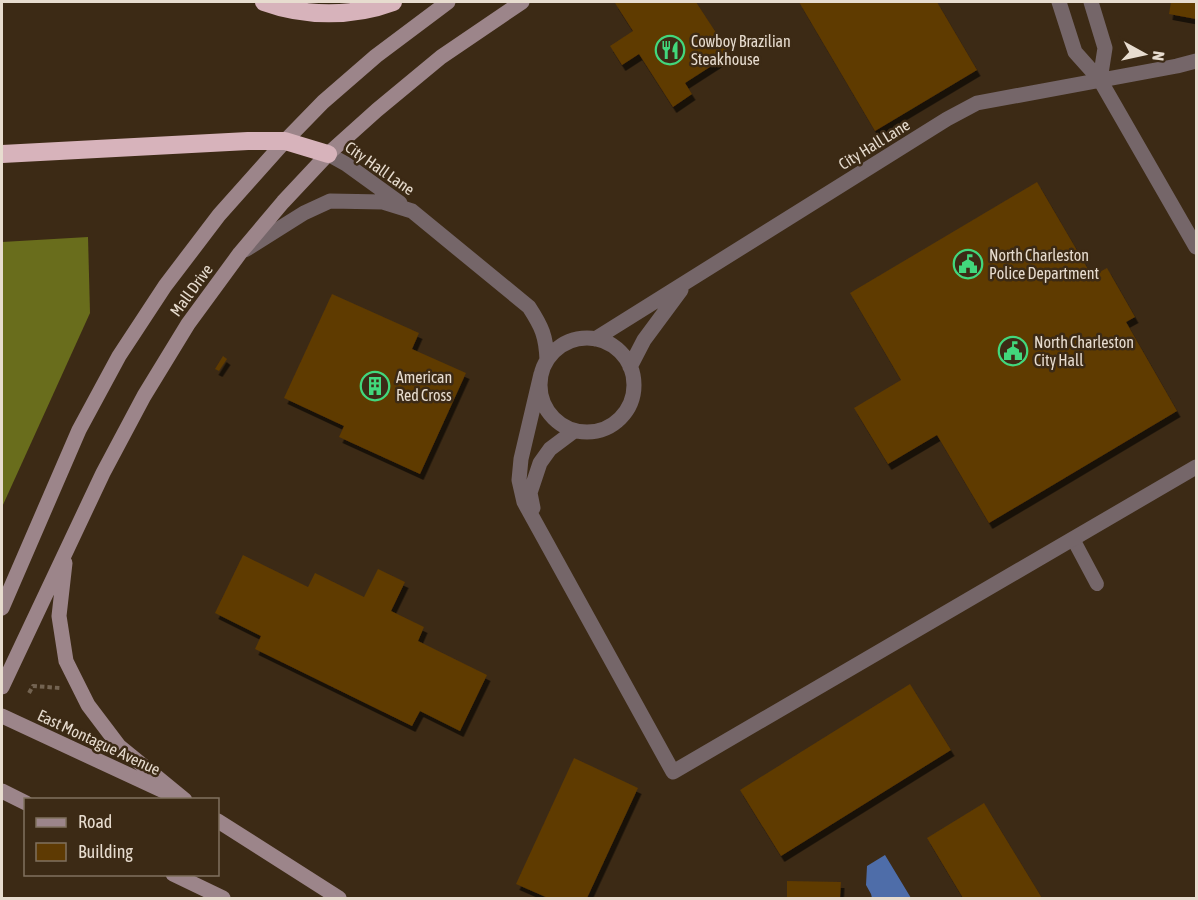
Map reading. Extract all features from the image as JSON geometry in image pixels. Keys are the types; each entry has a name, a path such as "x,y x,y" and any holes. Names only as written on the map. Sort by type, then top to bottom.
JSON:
{"highway":[{"path":"264,2 304,12 344,13 393,2"},
{"path":"2,154 285,141 328,154"}],"street":[{"name":"Mall Drive","path":"2,608 79,430 119,356 165,285 212,224 322,102 376,56 448,2"},
{"name":"Mall Drive","path":"2,687 103,473 144,396 188,324 240,254 283,202 328,154 377,110 441,57 522,2"},
{"path":"1059,2 1075,52 1100,81 1197,248"},
{"path":"1091,2 1105,48 1100,81"},
{"name":"City Hall Lane","path":"595,339 947,119 977,104 1197,61"},
{"name":"City Hall Lane","path":"328,154 346,164 412,211 529,307 542,326 546,344 544,367"},
{"name":"City Hall Lane","path":"240,254 304,213 330,201 383,202 412,211"},
{"name":"City Hall Lane","path":"630,367 644,340 685,284"},
{"path":"544,367 539,388 550,416 562,426 574,431 590,433 617,422 627,411 633,395 634,378 628,363 618,350 604,341 588,338 572,340 558,348 544,367 521,459 519,480 524,502 535,525 673,772 1197,467"},
{"path":"535,525 530,493 540,463 550,449 574,431"},
{"path":"66,549 58,616 66,661 88,705 119,746 181,798"},
{"path":"2,595 13,581"},
{"name":"East Montague Avenue","path":"2,716 179,798"},
{"path":"2,791 24,802"},
{"path":"219,822 339,898"},
{"path":"177,876 223,898"}],"lane":[{"path":"1073,539 1097,584"}],"path":[{"path":"29,693 33,686 62,688 66,686"}],"shaded area":[{"path":"88,237 90,313 2,507 2,242"}],"water":[{"path":"885,855 911,898 872,898 866,885 867,866"}],"building":[{"name":"Cowboy Brazilian Steakhouse","path":"696,2 730,54 685,83 692,94 673,107 639,54 622,65 610,46 633,31 615,3"},
{"path":"799,2 937,2 977,70 875,131"},
{"path":"1171,2 1196,2 1196,19 1169,14"},
{"name":"North Charleston City Hall","path":"1037,182 1092,276 1107,268 1135,317 1126,322 1177,411 989,523 937,435 888,464 854,408 901,380 850,293"},
{"name":"American Red Cross","path":"332,294 419,333 412,349 466,373 420,474 339,437 344,426 284,398"},
{"path":"223,356 227,359 219,371 215,369"},
{"path":"243,555 308,587 315,573 364,597 378,569 405,582 391,611 424,627 418,641 487,675 460,731 420,711 412,726 255,649 261,636 215,613"},
{"path":"910,684 951,750 781,856 740,790"},
{"path":"574,758 638,788 587,898 548,898 516,884"},
{"path":"984,803 1042,898 963,898 927,838"},
{"path":"787,881 841,882 840,898 787,898"}],"place":[{"name":"Cowboy Brazilian Steakhouse","path":"670,50"},
{"name":"North Charleston Police Department","path":"968,264"},
{"name":"North Charleston City Hall","path":"1013,351"},
{"name":"American Red Cross","path":"375,386"}]}
